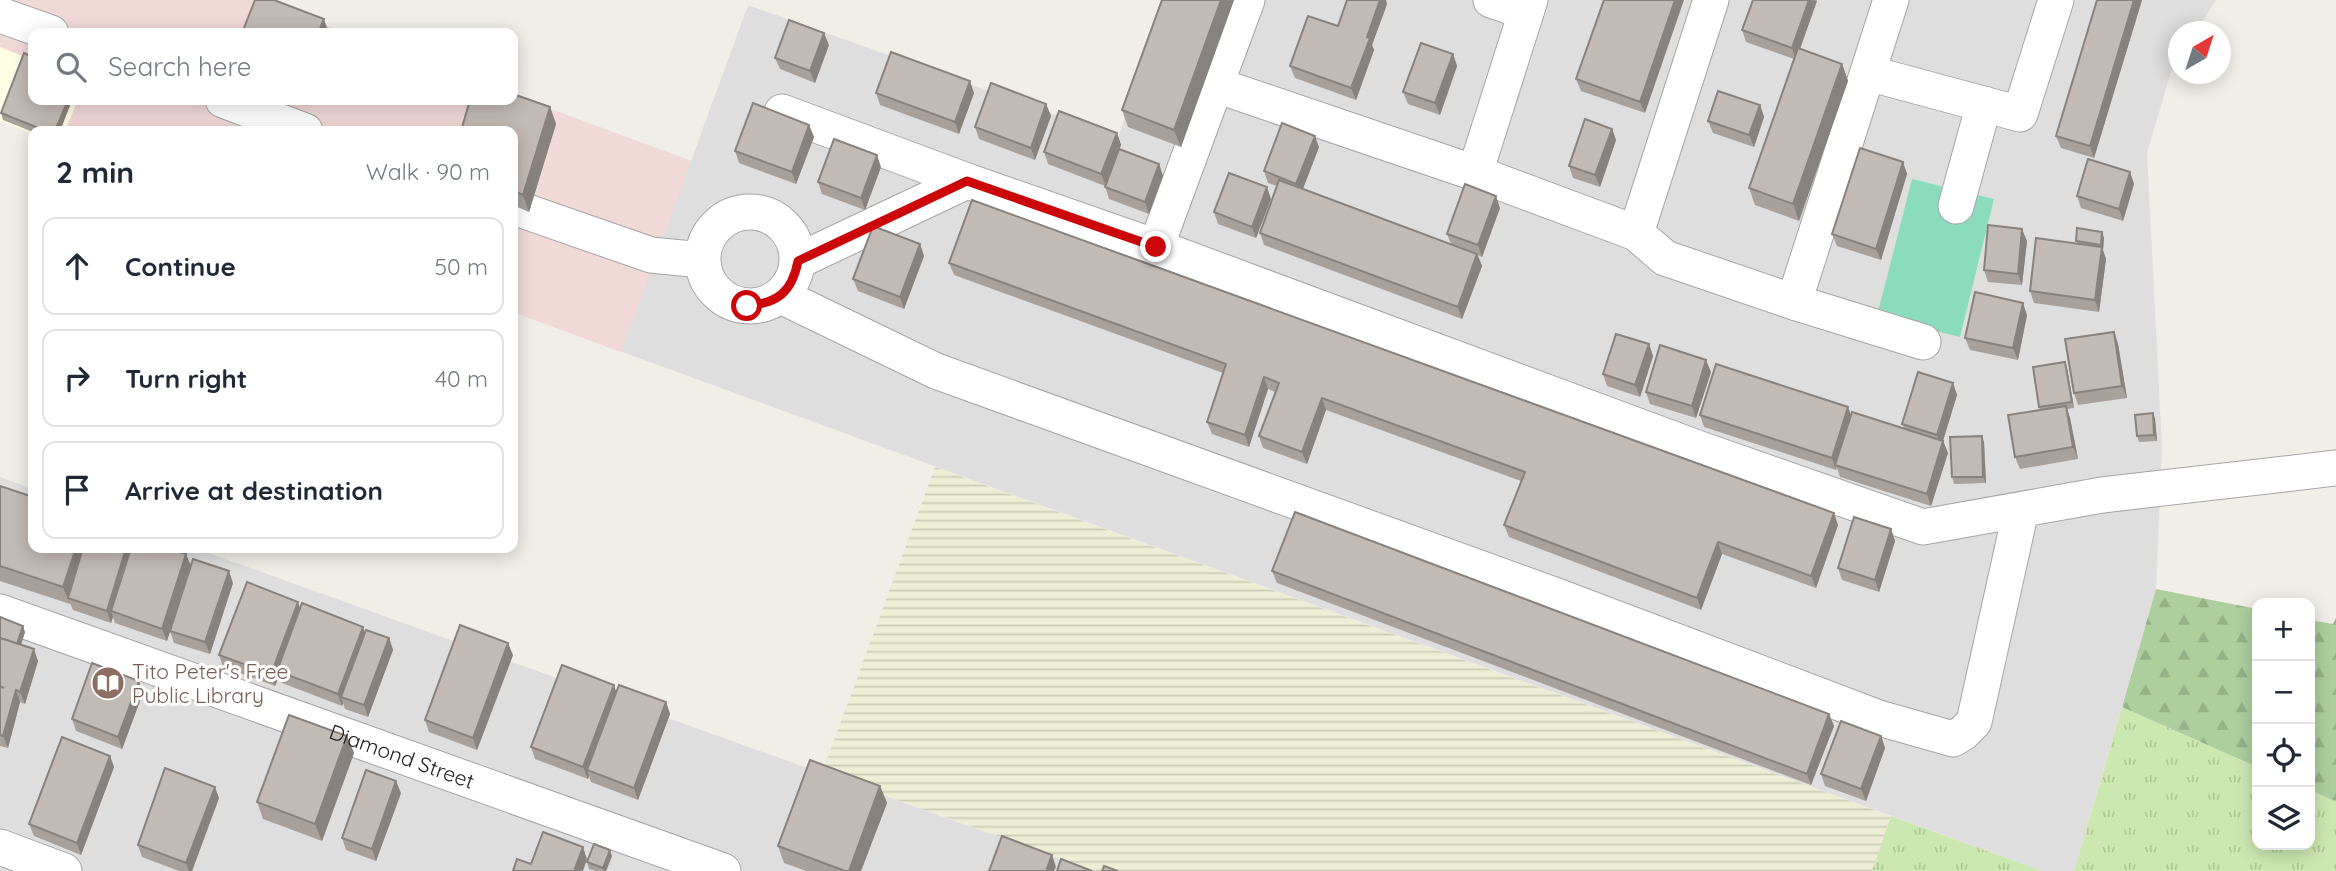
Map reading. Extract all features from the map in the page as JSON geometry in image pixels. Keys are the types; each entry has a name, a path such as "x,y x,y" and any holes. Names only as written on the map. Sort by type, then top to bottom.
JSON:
{"street":[{"path":"1156,247 1247,0"},
{"path":"1475,173 1528,6 1490,0"},
{"path":"1636,233 1711,0"},
{"path":"1794,302 1891,0"},
{"path":"1868,73 2020,114 2056,0"},
{"path":"0,15 37,28"},
{"path":"1216,85 1475,173 1636,233 1665,258 1923,342"},
{"path":"1956,206 1984,104"},
{"path":"236,105 292,126"},
{"path":"782,112 1156,247 1700,449 1923,527 2102,495 2336,468"},
{"path":"798,261 967,181"},
{"path":"518,208 652,255 702,260"},
{"path":"740,212 761,212 781,222 794,240 798,261 790,287 781,296 765,304 747,306 730,302 716,292 706,277 702,260 707,239 720,221 740,212"},
{"path":"781,296 936,371 1554,595 1879,718 1953,740 1974,722 2021,510"},
{"name":"Diamond Street","path":"0,612 712,869"},
{"path":"0,847 64,871"}],"shaded area":[{"path":"0,0 294,28 28,28 28,105 518,105 518,97 691,161 748,5 1118,137 1166,0 2216,0 2202,21 2168,21 2168,82 2147,153 2162,447 2156,589 2074,871 2042,871 518,314 518,126 28,126 28,132 0,121"},
{"path":"0,0 256,0 332,28 28,28 28,105 518,105 518,97 691,161 621,352 518,314 518,126 28,126 28,132 0,121"},
{"path":"0,47 28,58 28,105 76,105 67,126 28,126 28,132 0,121"},
{"path":"935,467 1891,816 1872,871 1094,871 822,773"},
{"path":"0,477 28,487 28,553 209,553 1094,871 0,871"}],"green space":[{"path":"1912,179 1994,199 1960,337 1877,316"},
{"path":"2156,589 2252,608 2252,765 2122,707"},
{"path":"2336,618 2336,802 2315,792 2315,621 2333,624"},
{"path":"2122,707 2252,765 2252,850 2315,850 2315,792 2336,802 2336,871 2074,871"},
{"path":"1891,816 2042,871 1872,871"}],"building":[{"path":"255,0 274,0 324,19 320,28 244,28"},
{"path":"1162,0 1221,0 1174,130 1122,110"},
{"path":"1347,0 1380,0 1367,37 1370,38 1351,88 1290,66 1308,16 1338,26"},
{"path":"1604,0 1675,0 1640,102 1576,79"},
{"path":"1753,0 1809,0 1792,48 1742,30"},
{"path":"2097,0 2134,0 2090,146 2056,136"},
{"path":"789,20 824,33 810,71 775,58"},
{"path":"1421,43 1453,54 1435,103 1403,92"},
{"path":"1798,48 1842,64 1793,204 1749,188"},
{"path":"891,52 970,81 955,122 876,93"},
{"path":"24,53 28,55 28,105 66,105 57,126 34,126 1,113"},
{"path":"991,83 1046,104 1031,148 975,127"},
{"path":"1718,91 1760,105 1749,135 1708,121"},
{"path":"518,96 550,107 523,195 518,193 518,126 462,126 469,105 518,105"},
{"path":"753,103 809,125 792,172 735,151"},
{"path":"1059,111 1117,133 1101,174 1044,152"},
{"path":"1585,119 1612,129 1595,175 1569,166"},
{"path":"1282,123 1315,136 1296,184 1264,171"},
{"path":"834,139 877,155 861,198 818,182"},
{"path":"1860,148 1903,162 1876,249 1832,234"},
{"path":"1119,149 1159,164 1145,202 1105,187"},
{"path":"2088,159 2130,172 2119,209 2077,196"},
{"path":"1229,173 1267,187 1252,227 1214,212"},
{"path":"1279,180 1477,254 1458,307 1260,233"},
{"path":"1465,184 1496,196 1478,245 1447,234"},
{"path":"972,200 1834,513 1811,576 1718,542 1697,598 1504,525 1525,472 1322,398 1302,452 1259,436 1279,383 1264,377 1245,435 1207,422 1226,364 949,263"},
{"path":"1988,225 2022,229 2018,274 1984,270"},
{"path":"873,226 920,244 900,297 853,279"},
{"path":"2077,228 2102,232 2101,245 2076,241"},
{"path":"2036,238 2102,247 2095,300 2030,291"},
{"path":"1975,292 2023,303 2013,348 1965,338"},
{"path":"2114,332 2122,386 2074,393 2065,339"},
{"path":"1616,334 1649,344 1635,385 1603,374"},
{"path":"1660,345 1706,360 1692,406 1646,392"},
{"path":"2065,362 2072,402 2039,407 2033,367"},
{"path":"1716,364 1848,407 1832,458 1700,415"},
{"path":"1918,372 1953,383 1937,435 1902,424"},
{"path":"2066,406 2073,447 2015,457 2008,415"},
{"path":"1852,412 1943,441 1927,494 1835,465"},
{"path":"2153,413 2154,435 2137,436 2135,415"},
{"path":"1982,436 1983,477 1952,477 1950,437"},
{"path":"0,486 28,495 28,553 74,553 63,587 0,566"},
{"path":"1295,512 1829,714 1807,774 1272,571"},
{"path":"1854,517 1891,529 1875,580 1838,568"},
{"path":"82,553 124,553 107,611 68,598"},
{"path":"129,553 186,554 162,629 111,611"},
{"path":"193,559 229,571 205,642 170,631"},
{"path":"247,582 298,602 271,674 219,655"},
{"path":"302,603 363,627 338,694 277,671"},
{"path":"0,617 23,626 17,644 0,638"},
{"path":"460,625 508,643 473,738 425,720"},
{"path":"366,630 389,638 364,705 341,697"},
{"path":"0,638 34,649 20,692 16,690 3,736 0,735"},
{"path":"92,663 139,681 118,737 72,719"},
{"path":"562,665 614,685 583,767 531,747"},
{"path":"619,685 666,702 634,788 587,770"},
{"path":"289,715 347,736 315,824 257,802"},
{"path":"1841,721 1881,736 1861,789 1821,774"},
{"path":"62,737 110,756 77,843 29,824"},
{"path":"810,760 880,786 849,871 778,846"},
{"path":"165,768 215,787 186,863 138,845"},
{"path":"366,770 396,781 372,849 342,838"},
{"path":"543,832 583,847 574,871 513,871 517,859 531,864"},
{"path":"1002,836 1052,855 1046,871 989,871"},
{"path":"594,844 610,850 603,868 587,862"},
{"path":"1061,859 1092,871 1057,871"},
{"path":"1104,866 1118,871 1102,871"}],"place":[{"name":"Tito Peter's Free Public Library","path":"108,683"}],"route":[{"path":"747,306 765,304 781,296 790,287 798,261 967,181 1156,247"}]}
